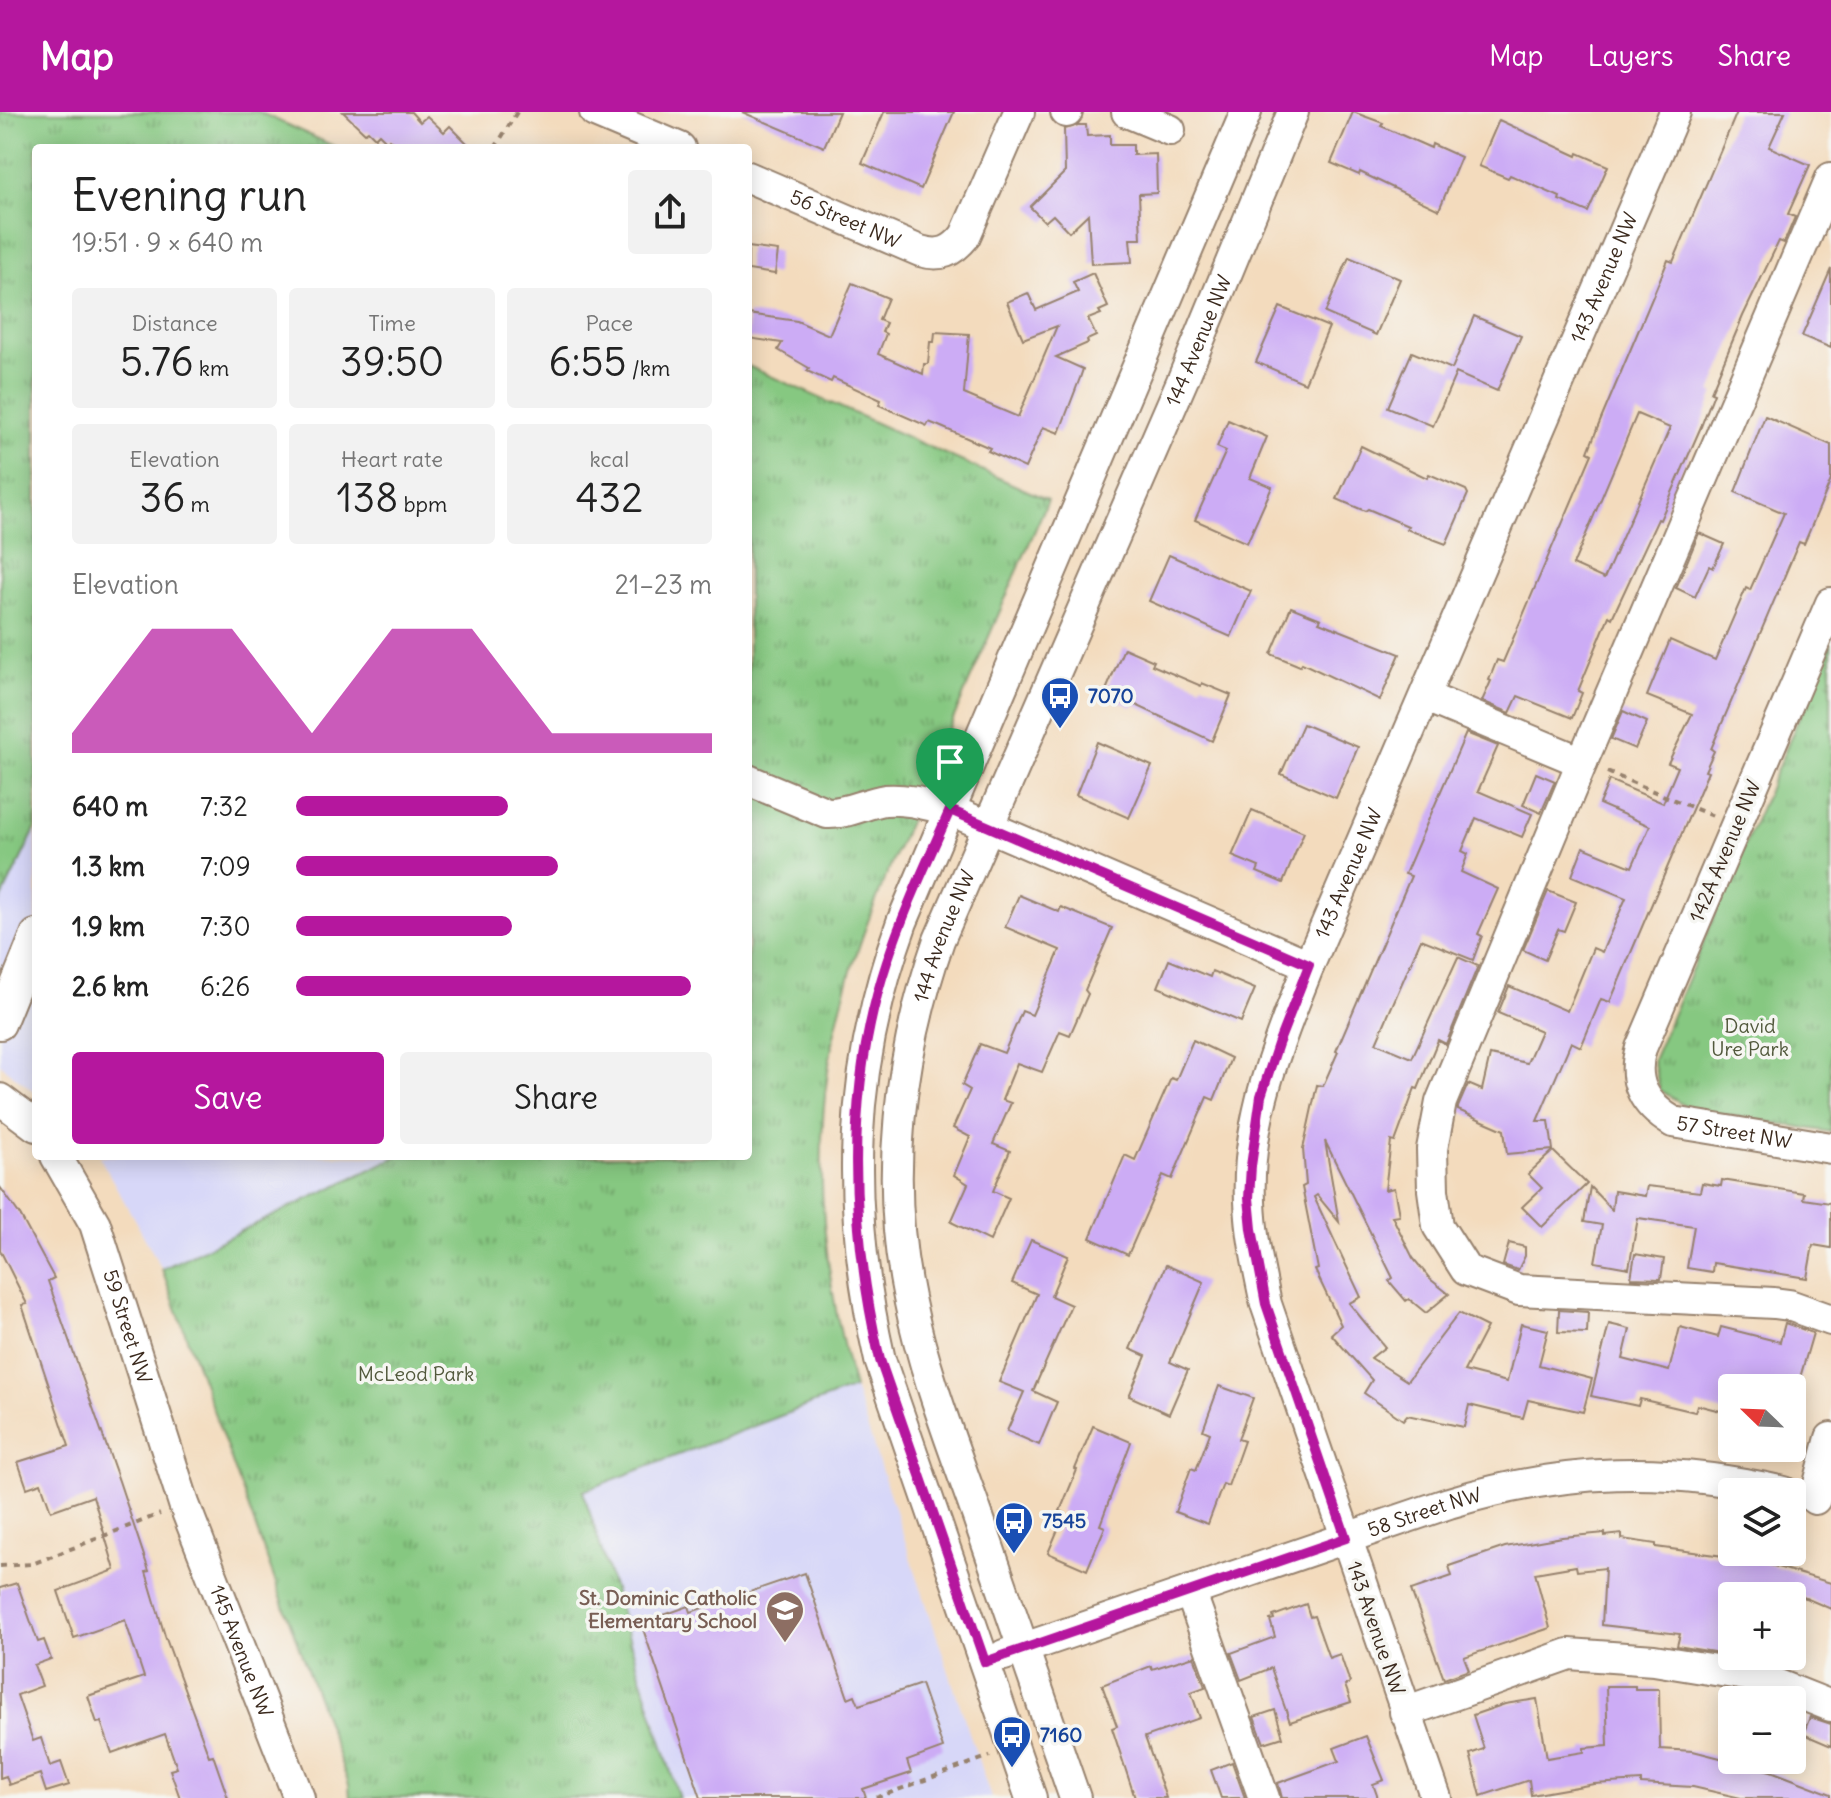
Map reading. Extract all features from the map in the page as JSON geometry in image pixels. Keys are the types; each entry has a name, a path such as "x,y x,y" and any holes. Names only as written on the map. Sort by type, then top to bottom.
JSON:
{"street":[{"path":"595,112 671,144"},
{"name":"56 Street NW","path":"752,179 920,251 933,255 945,254 965,236 1019,112"},
{"path":"1127,112 1170,130"},
{"path":"1031,1798 880,1360 865,1291 858,1226 855,1152 862,1078 873,1011 902,922 1246,112"},
{"name":"144 Avenue NW","path":"1075,1798 941,1411 918,1335 901,1243 897,1189 899,1112 915,1017 939,940 1183,379 1293,112"},
{"name":"143 Avenue NW","path":"1436,1798 1266,1304 1252,1229 1249,1198 1251,1166 1261,1096 1309,965 1675,112"},
{"path":"1831,178 1441,1102 1432,1149 1438,1226 1466,1270 1519,1290 1774,1303 1831,1320"},
{"name":"142A Avenue NW","path":"1646,1100 1640,1090 1636,1070 1641,1048 1831,603"},
{"path":"1426,697 1582,762"},
{"path":"752,782 827,813 897,800 950,810 1309,965"},
{"path":"0,1024 32,945"},
{"path":"0,1099 32,1123"},
{"name":"57 Street NW","path":"1646,1100 1673,1122 1831,1148"},
{"name":"59 Street NW","path":"58,1160 95,1224 184,1504"},
{"path":"1813,1500 1831,1438"},
{"name":"58 Street NW","path":"985,1662 1480,1493 1579,1475 1654,1472 1718,1479"},
{"name":"145 Avenue NW","path":"184,1504 299,1798"},
{"path":"1190,1591 1264,1798"},
{"path":"1405,1712 1569,1654 1654,1660 1758,1677 1831,1706"}],"path":[{"path":"497,144 517,112"},
{"path":"1582,762 1735,825"},
{"path":"0,1566 32,1564 184,1504"},
{"path":"876,1798 1014,1747"}],"shaded area":[{"path":"32,836 32,1090 0,1064 0,902"},
{"path":"101,1160 390,1160 162,1269"},
{"name":"St. Dominic Catholic Elementary School","path":"854,1388 991,1798 679,1798 583,1491"}],"green space":[{"path":"0,112 259,112 329,144 32,144 32,836 0,902"},
{"name":"McLeod Park","path":"752,368 1048,500 881,887 856,956 836,1027 824,1105 824,1228 835,1308 854,1388 583,1491 679,1798 350,1798 349,1785 162,1269 390,1160 752,1160"},
{"name":"David Ure Park","path":"1831,643 1831,1132 1689,1109 1660,1090 1653,1060"}],"building":[{"path":"343,112 411,112 420,122 427,116 444,132 450,126 468,144 394,144 379,134 375,138 368,131 365,133"},
{"path":"742,112 839,112 824,147"},
{"path":"884,112 954,112 921,189 862,163"},
{"path":"1353,112 1383,123 1381,126 1431,148 1432,144 1461,157 1439,210 1360,172 1359,175 1331,163"},
{"path":"1737,112 1785,112 1769,147 1810,165 1788,214 1795,217 1784,243 1779,241 1743,316 1711,392 1714,393 1700,429 1660,520 1612,618 1609,616 1578,691 1582,693 1572,718 1518,696 1510,713 1482,701 1489,680 1497,660 1503,662 1592,454 1588,452 1597,429 1668,260 1673,262","holes":["1637,414 1670,428 1604,579 1573,565"]},
{"path":"1499,120 1577,156 1578,153 1608,166 1588,212 1510,175 1508,178 1479,166"},
{"path":"1086,125 1087,136 1110,135 1110,145 1133,145 1133,155 1156,154 1157,193 1139,194 1141,239 1130,239 1132,262 1091,264 1088,214 1069,232 1053,215 1045,222 1030,207 1065,172 1064,129"},
{"path":"752,248 778,251 775,274 752,271"},
{"path":"1349,257 1400,279 1376,335 1325,313"},
{"path":"1831,269 1831,348 1802,336"},
{"path":"1093,273 1108,307 1099,311 1101,314 1088,319 1096,336 1087,340 1088,343 1056,357 1083,369 1059,433 1043,427 1025,468 988,451 990,448 879,405 881,400 833,378 831,382 807,371 809,368 778,350 782,343 752,339 752,315 797,321 829,335 852,283 888,298 879,320 886,323 882,332 886,334 878,354 923,374 935,332 969,334 964,394 1018,417 1057,326 1023,339 1007,302 1028,293 1036,310 1078,292 1073,282"},
{"path":"1280,307 1329,327 1305,383 1256,362"},
{"path":"1474,316 1521,336 1497,391 1456,373 1433,426 1388,407 1412,352 1452,369"},
{"path":"1765,416 1831,445 1831,480 1804,544 1799,542 1711,749 1714,751 1705,771 1708,772 1610,1002 1601,999 1581,1047 1571,1042 1537,1121 1549,1121 1553,1150 1507,1154 1504,1130 1458,1110 1458,1107 1468,1084 1482,1090 1490,1055 1527,1063 1541,1031 1498,1013 1509,986 1567,1011 1593,948 1602,952 1626,898 1572,876 1583,847 1632,867 1650,826 1599,804 1609,780 1663,803 1678,767 1668,763 1692,714 1647,696 1670,640 1715,660 1746,588 1750,590 1784,513 1735,492"},
{"path":"1228,420 1267,437 1250,478 1272,487 1247,543 1195,520 1226,451 1217,447"},
{"path":"1361,446 1427,478 1429,474 1466,490 1468,494 1446,544 1406,529 1408,526 1368,509 1365,511 1337,499"},
{"path":"1699,533 1724,544 1713,568 1709,566 1695,597 1676,588"},
{"path":"1169,555 1251,591 1231,637 1149,601"},
{"path":"1291,607 1321,619 1319,622 1400,654 1380,700 1302,663 1300,666 1271,654"},
{"path":"1124,648 1154,661 1152,665 1231,695 1212,741 1134,704 1132,707 1104,695"},
{"path":"1623,711 1647,722 1635,749 1611,739"},
{"path":"1303,724 1358,747 1336,798 1281,774"},
{"path":"1466,733 1498,746 1478,791 1532,814 1522,837 1476,818 1462,851 1468,854 1461,872 1498,889 1478,934 1482,936 1473,960 1421,939 1376,1043 1412,1058 1458,957 1478,966 1446,1044 1438,1040 1418,1089 1415,1088 1395,1142 1391,1141 1385,1190 1394,1188 1399,1215 1392,1216 1413,1258 1430,1279 1449,1294 1426,1313 1409,1299 1406,1301 1389,1281 1393,1278 1325,1141 1339,1222 1317,1195 1314,1197 1361,1297 1349,1303 1385,1347 1371,1358 1407,1381 1459,1313 1487,1327 1464,1371 1507,1382 1521,1324 1548,1330 1539,1365 1592,1379 1583,1412 1528,1400 1523,1418 1469,1405 1464,1427 1407,1415 1403,1420 1364,1393 1372,1380 1331,1334 1341,1325 1315,1270 1318,1269 1302,1187 1306,1185 1303,1149 1317,1085 1323,1086 1338,1052 1411,876 1405,874"},
{"path":"1097,742 1152,766 1129,818 1076,795"},
{"path":"1536,773 1555,781 1541,813 1523,805"},
{"path":"1252,810 1304,832 1283,883 1257,872 1259,867 1232,856"},
{"path":"1548,891 1576,902 1564,931 1558,929 1545,960 1523,950"},
{"path":"1019,895 1059,912 1061,907 1112,928 1085,990 1088,994 1070,1035 1060,1031 1042,1072 1017,1063 1002,1100 1011,1103 993,1144 1010,1151 993,1191 1009,1198 990,1241 951,1222 968,1184 954,1175 970,1137 953,1128 970,1090 962,1085 980,1044 1004,1053 1022,1011 1032,1015 1060,950 1005,927"},
{"path":"1169,960 1210,977 1212,971 1255,989 1241,1022 1158,987"},
{"path":"1193,1040 1231,1058 1214,1100 1207,1097 1172,1179 1163,1175 1128,1255 1090,1238 1125,1155 1135,1160 1171,1078 1176,1080"},
{"path":"1553,1151 1587,1184 1542,1227 1522,1207 1542,1188 1528,1174"},
{"path":"1722,1180 1804,1193 1803,1199 1831,1203 1831,1248 1813,1245 1807,1278 1713,1263 1712,1272 1687,1268 1694,1226 1638,1218 1629,1268 1595,1262 1602,1225 1584,1222 1590,1187 1612,1210 1614,1191 1645,1196 1647,1186 1700,1192 1702,1183 1721,1186"},
{"path":"0,1187 20,1215 54,1278 48,1281 149,1571 146,1572 165,1636 209,1756 213,1755 228,1798 180,1798 170,1770 177,1768 165,1734 112,1753 101,1722 97,1723 88,1696 144,1677 125,1620 74,1638 58,1591 115,1570 93,1496 51,1511 41,1483 27,1488 18,1462 69,1446 22,1305 27,1304 0,1250"},
{"path":"1031,1240 1068,1256 1051,1296 1071,1305 1033,1391 1057,1402 1039,1445 1007,1431 1024,1392 999,1382 1037,1294 1012,1283"},
{"path":"1509,1243 1525,1247 1525,1256 1518,1270 1503,1265"},
{"path":"1635,1254 1664,1259 1661,1279 1631,1278"},
{"path":"1166,1265 1204,1282 1170,1362 1188,1370 1169,1414 1129,1396 1146,1356 1130,1349"},
{"path":"1559,1310 1588,1312 1587,1333 1558,1332"},
{"path":"1785,1323 1813,1333 1801,1374 1718,1374 1718,1410 1697,1405 1695,1412 1640,1399 1638,1406 1591,1396 1609,1324 1630,1329 1623,1359 1669,1371 1680,1327 1718,1337 1721,1327 1780,1342"},
{"path":"1219,1386 1253,1398 1238,1439 1244,1441 1228,1486 1223,1484 1208,1524 1175,1512 1191,1468 1196,1470 1210,1433 1203,1430"},
{"path":"1093,1426 1131,1442 1100,1525 1105,1527 1087,1570 1048,1553 1065,1513 1060,1511"},
{"path":"1622,1534 1622,1539 1656,1544 1656,1547 1718,1555 1718,1566 1774,1566 1831,1583 1831,1609 1806,1598 1806,1582 1718,1582 1718,1653 1677,1646 1680,1634 1602,1625 1605,1568 1577,1571 1576,1566 1535,1573 1550,1628 1464,1657 1469,1670 1444,1679 1411,1590 1452,1576 1449,1566 1505,1547 1562,1537"},
{"path":"805,1573 848,1698 855,1695 859,1705 921,1684 943,1748 907,1761 911,1773 863,1789 866,1798 701,1798 641,1623 689,1606 691,1612"},
{"path":"17,1583 38,1642 44,1640 51,1659 34,1665 42,1686 17,1695 33,1741 41,1738 50,1766 61,1762 69,1785 46,1792 40,1774 9,1785 6,1776 0,1778 0,1588"},
{"path":"1306,1604 1310,1617 1314,1616 1329,1658 1340,1654 1350,1683 1345,1685 1351,1702 1290,1722 1271,1668 1241,1680 1231,1653 1275,1637 1270,1620 1274,1619 1273,1616"},
{"path":"1194,1656 1205,1687 1191,1692 1200,1718 1145,1737 1166,1798 1135,1798 1112,1728 1117,1726 1102,1685 1151,1666 1152,1669"},
{"path":"1606,1686 1659,1689 1660,1749 1693,1751 1718,1757 1718,1774 1779,1774 1831,1794 1831,1798 1741,1798 1693,1787 1641,1784 1641,1781 1594,1784 1531,1795 1529,1780 1481,1796 1470,1754 1484,1749 1473,1715 1505,1704 1537,1699 1547,1758 1584,1752 1584,1748 1608,1746"},
{"path":"1275,1710 1283,1737 1264,1743 1254,1717"},
{"path":"1810,1717 1831,1724 1831,1746 1806,1735"},
{"path":"1366,1736 1384,1780 1373,1784 1378,1798 1282,1798 1278,1783 1339,1761 1334,1748"},
{"path":"1232,1762 1245,1798 1221,1798 1211,1770"}],"place":[{"name":"7070","path":"1060,730"},
{"name":"7545","path":"1014,1555"},
{"name":"St. Dominic Catholic Elementary School","path":"785,1644"},
{"name":"7160","path":"1012,1769"}],"route":[{"path":"950,810 1309,965 1269,1067 1261,1096 1249,1198 1266,1304 1346,1538 985,1662 880,1360 858,1239 855,1152 862,1078 873,1011 902,922 950,810"}]}
